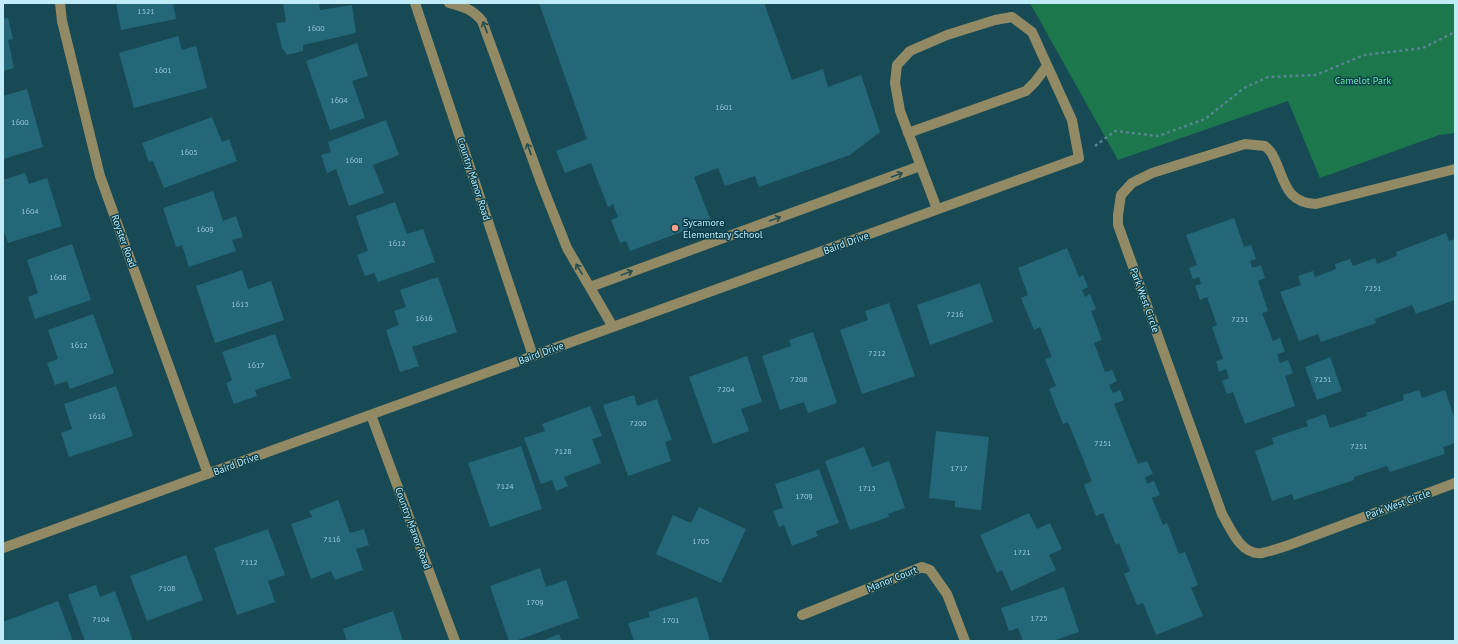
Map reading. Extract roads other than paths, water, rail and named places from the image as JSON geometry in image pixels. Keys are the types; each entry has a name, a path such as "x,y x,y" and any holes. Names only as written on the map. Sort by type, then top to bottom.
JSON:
{"street":[{"name":"Royster Road","path":"60,3 62,21 100,176 208,474"},
{"name":"Country Manor Road","path":"416,3 533,356"},
{"path":"449,3 463,6 475,13 482,21 567,248 613,327"},
{"path":"908,133 1026,91 1047,66 1032,32 1012,17 995,20 947,35 910,50 897,65 895,84 900,111 908,133 920,166 937,209"},
{"name":"Baird Drive","path":"3,548 1079,158 1072,120 1047,66"},
{"name":"Park West Circle","path":"1455,169 1316,204 1305,204 1288,191 1273,154 1265,146 1245,144 1152,173 1132,183 1121,195 1118,225 1222,514 1236,539 1249,552 1261,553 1289,545 1455,483"},
{"path":"590,287 920,166"},
{"name":"Country Manor Road","path":"371,415 455,641"},
{"name":"Manor Court","path":"802,615 922,567 930,570 947,594 965,641"}],"place":[{"name":"Sycamore Elementary School","path":"675,228"}],"park label":[{"name":"Camelot Park","path":"1363,80"}]}
